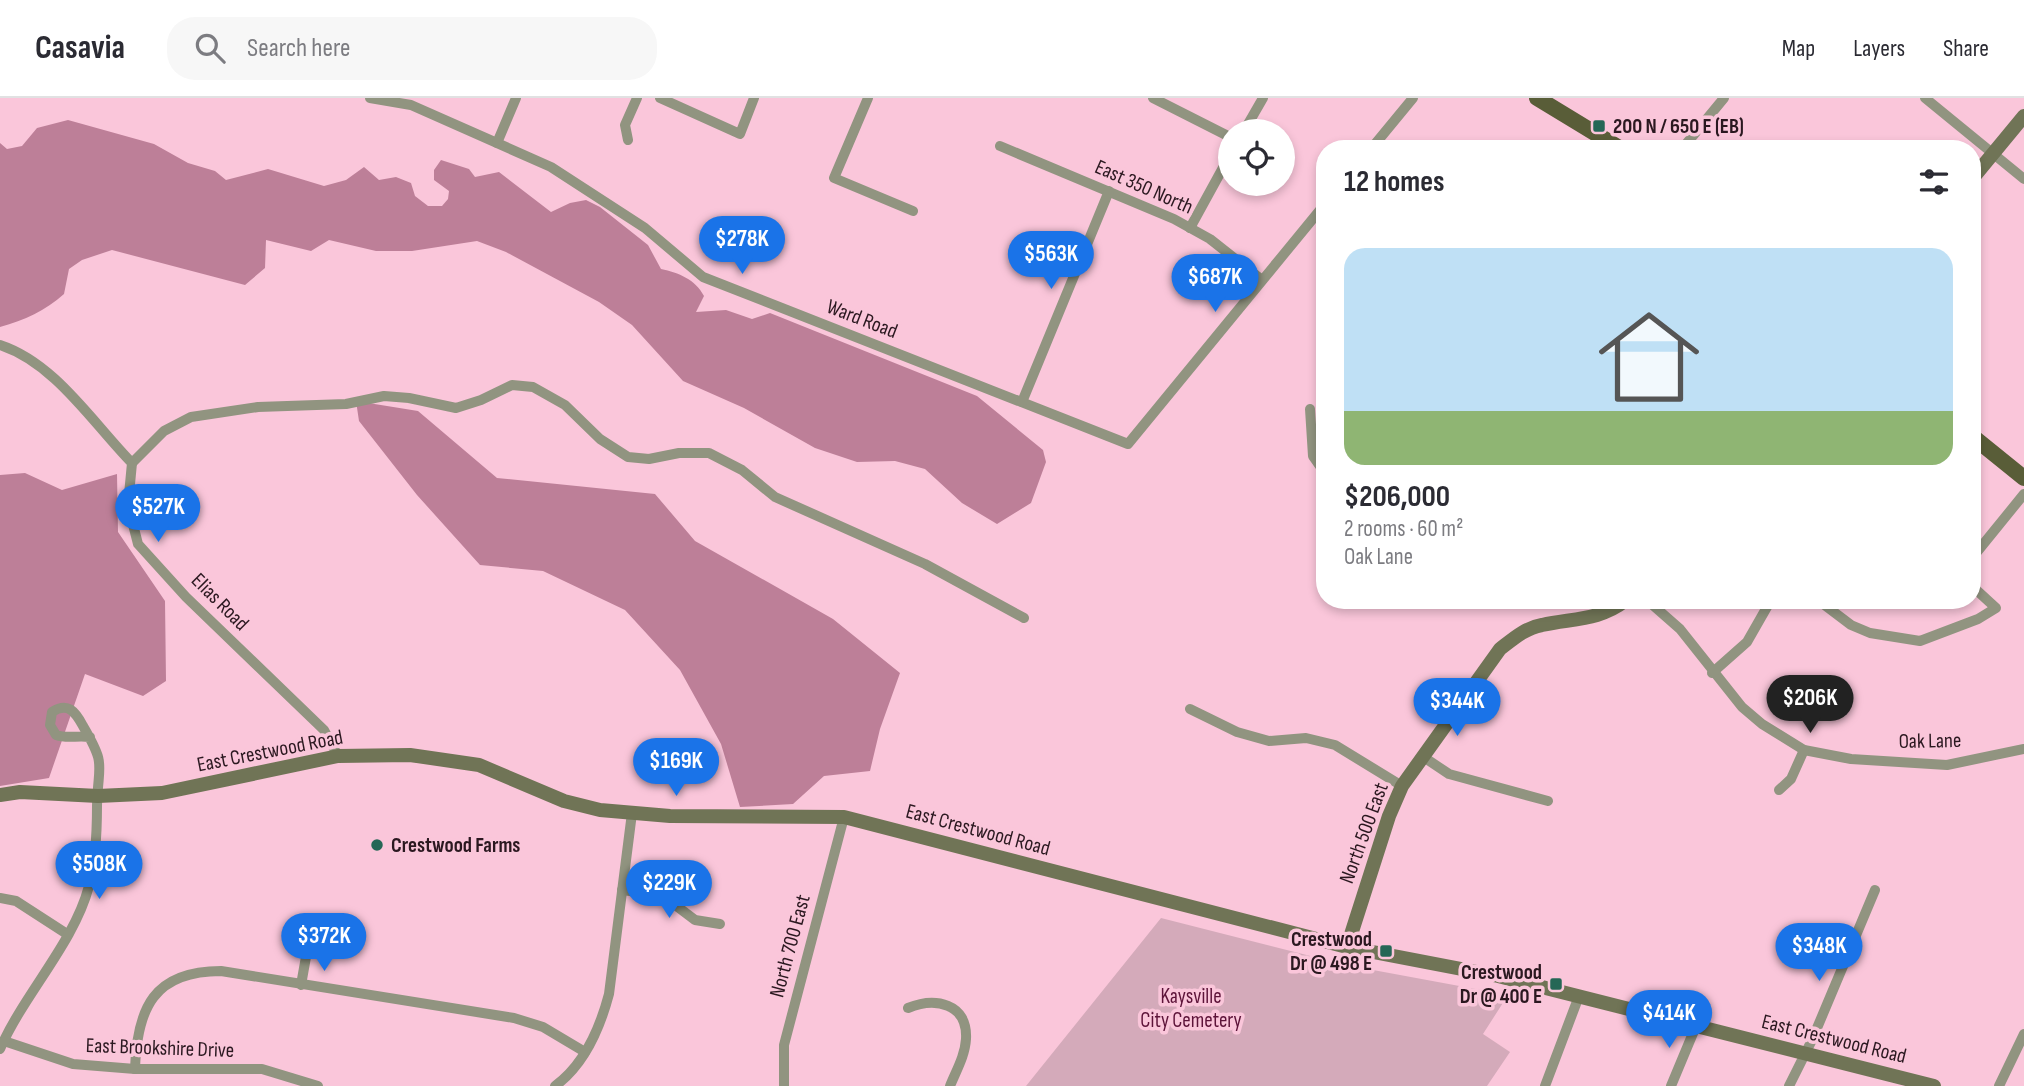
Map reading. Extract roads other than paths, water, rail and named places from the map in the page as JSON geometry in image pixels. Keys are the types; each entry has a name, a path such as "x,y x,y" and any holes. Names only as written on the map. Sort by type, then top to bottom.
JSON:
{"main road":[{"path":"1537,98 1555,102 1608,140"},
{"path":"1981,443 2024,478"}],"street":[{"name":"Ward Road","path":"370,98 411,105 551,166 624,214 703,277 1128,444 1262,280"},
{"path":"497,143 516,98"},
{"path":"628,140 625,125 637,98"},
{"path":"660,98 740,134 754,98"},
{"path":"868,98 834,178 913,211"},
{"path":"1153,98 1218,131"},
{"path":"1251,119 1263,98"},
{"path":"1378,140 1413,98"},
{"path":"1689,140 1724,98"},
{"path":"1925,98 1976,140"},
{"path":"1981,168 2024,116"},
{"path":"1981,144 2024,179"},
{"name":"East 350 North","path":"1000,146 1190,228 1210,239 1262,280"},
{"path":"1190,228 1218,177"},
{"path":"1021,402 1108,191"},
{"path":"1262,280 1316,215"},
{"path":"0,345 20,351 44,368 131,463 164,431 191,417 258,407 346,404 384,397 409,398 456,408 481,401 512,385 533,387 565,405 600,439 628,457 649,459 679,453 709,453 741,470 775,497 925,564 1024,618"},
{"path":"1310,409 1312,456 1316,461"},
{"name":"Elias Road","path":"131,463 128,505 138,544 186,597 324,730 338,756"},
{"path":"1981,547 2024,494"},
{"path":"1830,609 1852,625 1870,633 1920,641 1978,619 1996,608 1981,594"},
{"path":"1600,609 1605,613"},
{"name":"North 500 East","path":"1347,947 1388,816 1402,786 1500,649 1521,632 1542,625 1585,621 1611,609"},
{"name":"Oak Lane","path":"1658,609 1681,629 1712,673 1752,715 1804,750 1851,759 1947,765 2024,749"},
{"path":"1712,673 1747,642 1766,609"},
{"path":"1190,709 1237,732 1269,740 1306,738 1335,745 1402,786"},
{"path":"2,1045 67,934 89,887 96,848 97,796 103,766 90,737"},
{"path":"1779,790 1791,779 1804,750"},
{"name":"East Crestwood Road","path":"0,795 20,792 97,796 173,792 338,756 410,755 479,765 564,801 632,813 844,817 1347,947 1498,976 1933,1086"},
{"path":"1422,756 1449,774 1548,801"},
{"path":"555,1086 585,1052 602,1021 609,994 632,813"},
{"name":"North 700 East","path":"784,1086 784,1045 844,817"},
{"path":"622,890 662,895 672,899 683,912 695,920 720,924"},
{"path":"1789,1086 1806,1053 1875,890"},
{"path":"0,898 16,901 67,934"},
{"path":"302,985 309,940"},
{"path":"135,1069 136,1032 144,1010 158,990 176,977 196,971 221,971 514,1018 543,1027 585,1052"},
{"path":"1545,1086 1579,996"},
{"path":"908,1008 924,1002 941,1002 954,1010 964,1024 964,1054 950,1086"},
{"path":"1671,1086 1696,1026"},
{"path":"1998,1086 2024,1034"},
{"name":"East Brookshire Drive","path":"2,1045 73,1064 135,1069 262,1069 295,1083 318,1086"}],"place":[{"name":"200 N / 650 E (EB)","path":"1599,126"},
{"name":"Crestwood Farms","path":"377,845"},
{"name":"Crestwood Dr @ 498 E","path":"1386,951"},
{"name":"Crestwood Dr @ 400 E","path":"1556,984"}],"park label":[{"name":"Kaysville City Cemetery","path":"1191,1008"}]}
